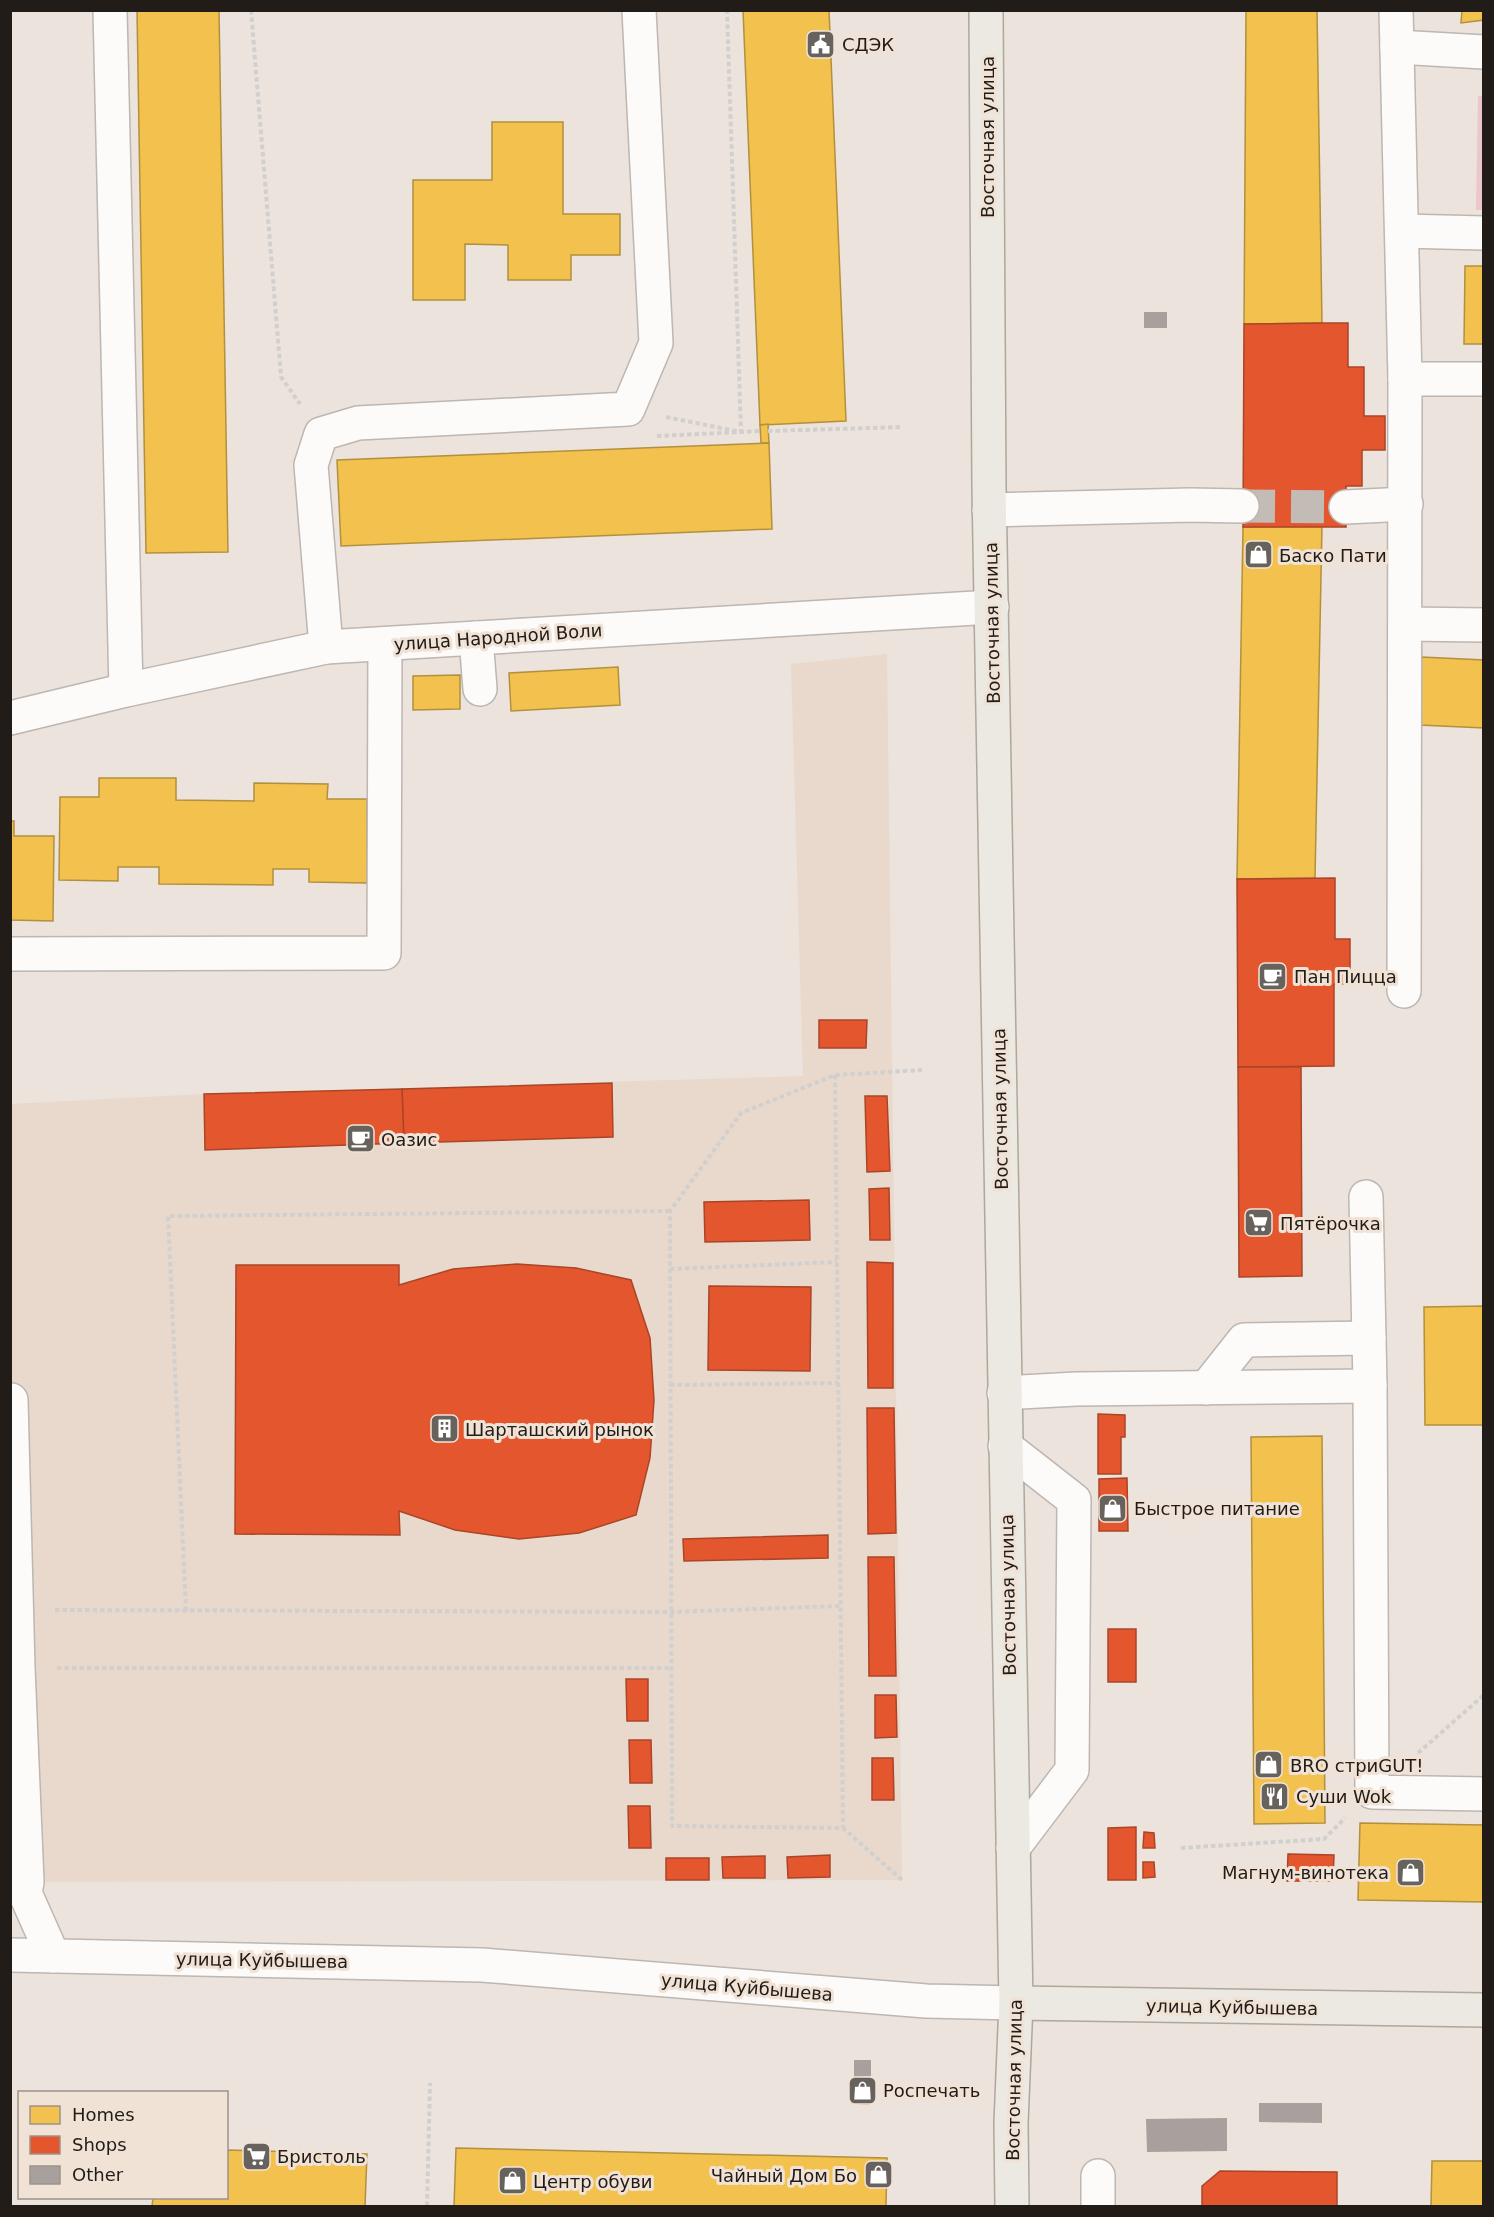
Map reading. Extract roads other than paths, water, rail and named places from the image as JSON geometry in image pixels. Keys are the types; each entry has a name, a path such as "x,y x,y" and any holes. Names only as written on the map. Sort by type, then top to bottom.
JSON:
{"main road":[{"name":"Восточная улица","path":"987,10 989,510 1016,2003 1011,2123 1011,2206"},
{"name":"улица Куйбышева","path":"1016,2003 1484,2010"}],"street":[{"path":"110,10 126,690"},
{"path":"326,647 310,465 321,434 358,423 628,409 656,343 639,10"},
{"path":"1396,10 1405,379 1404,991"},
{"path":"1397,47 1484,52"},
{"path":"1402,231 1484,233"},
{"path":"1405,379 1484,379"},
{"path":"1346,507 1406,504"},
{"path":"989,510 1190,505 1242,506"},
{"name":"улица Народной Воли","path":"10,717 326,647 992,607"},
{"path":"1405,624 1484,625"},
{"path":"476,638 480,689"},
{"path":"10,954 384,953 385,644"},
{"path":"1366,1197 1370,1386 1372,1792 1484,1794"},
{"path":"1206,1388 1244,1340 1369,1338"},
{"path":"1004,1393 1076,1389 1370,1386"},
{"path":"11,1400 18,1668 27,1882 25,1893 53,1956"},
{"path":"1005,1446 1074,1500 1072,1770 1013,1848"},
{"name":"улица Куйбышева","path":"10,1955 482,1965 926,2001 1016,2003"}],"tunnel":[{"path":"1242,506 1346,507"}],"place":[{"name":"СДЭК","path":"821,44"},
{"name":"Баско Пати","path":"1258,555"},
{"name":"Пан Пицца","path":"1273,976"},
{"name":"Оазис","path":"360,1139"},
{"name":"Пятёрочка","path":"1259,1223"},
{"name":"Шарташский рынок","path":"444,1429"},
{"name":"Быстрое питание","path":"1113,1508"},
{"name":"BRO стриGUT!","path":"1269,1765"},
{"name":"Суши Wok","path":"1275,1796"},
{"name":"Магнум-винотека","path":"1410,1872"},
{"name":"Роспечать","path":"862,2090"},
{"name":"Бристоль","path":"256,2156"},
{"name":"Чайный Дом Бо","path":"878,2175"},
{"name":"Центр обуви","path":"512,2181"}]}
